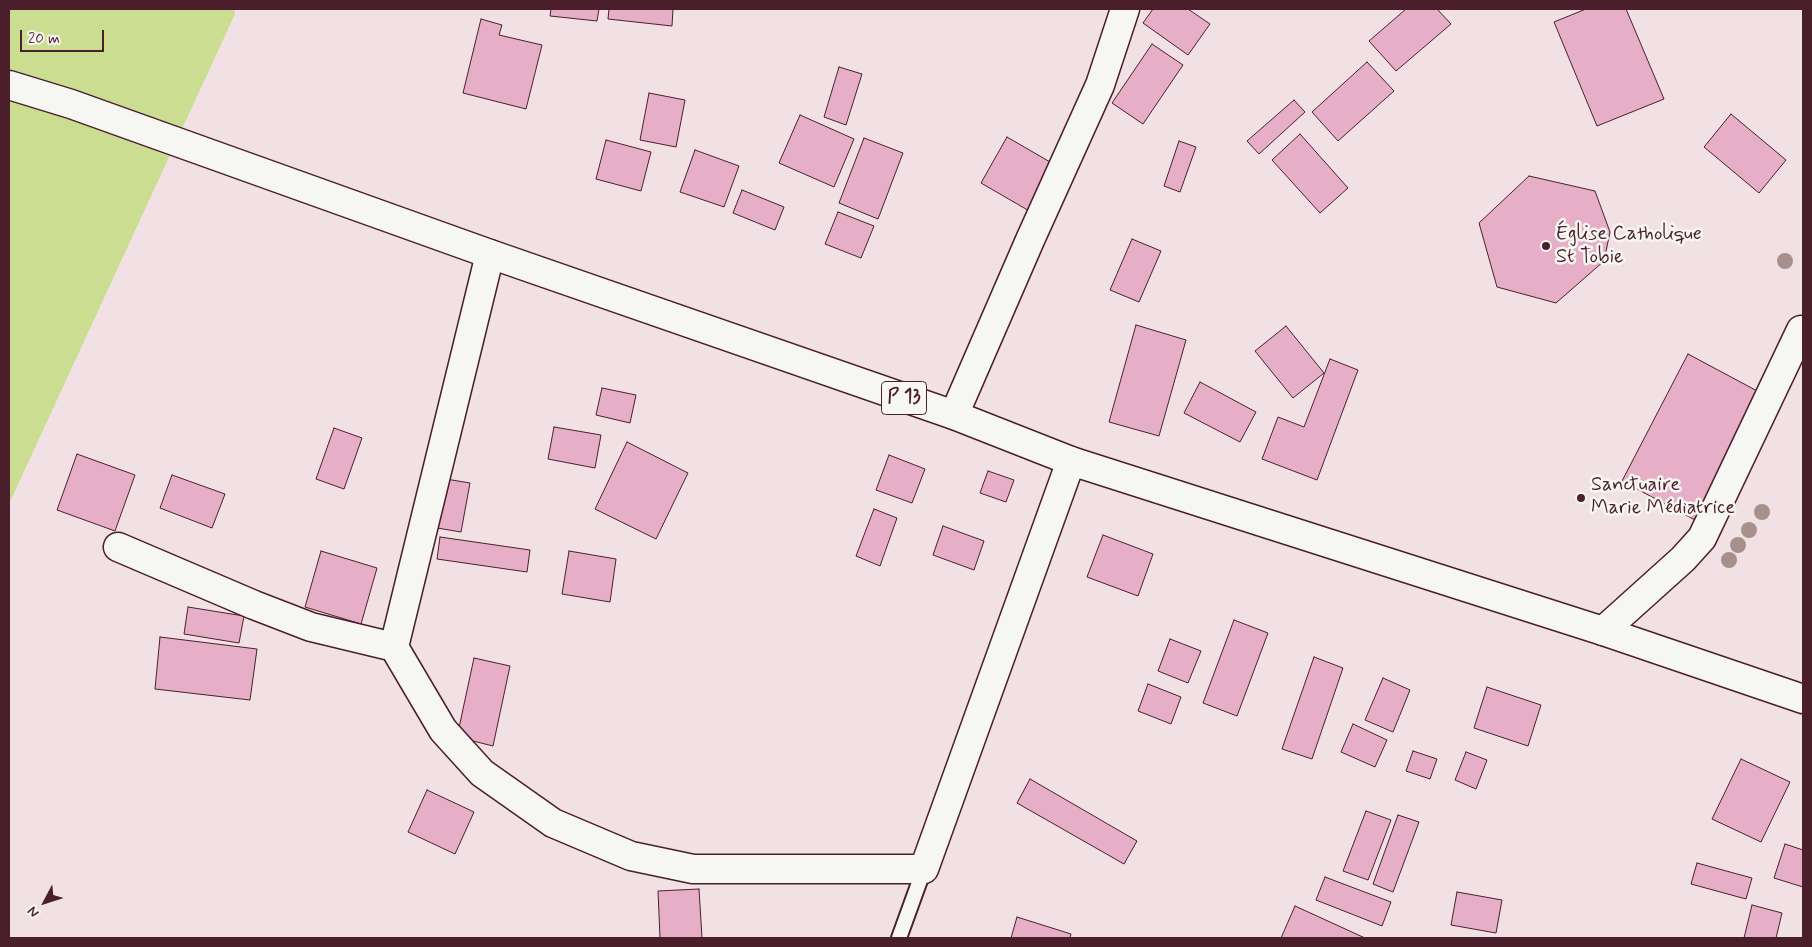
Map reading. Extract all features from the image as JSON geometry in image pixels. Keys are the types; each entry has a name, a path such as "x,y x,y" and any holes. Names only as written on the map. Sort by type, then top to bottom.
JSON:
{"street":[{"path":"954,416 1100,85 1125,9"},
{"name":"P 13","path":"9,85 71,104 490,254 954,416 1071,461 1603,631 1803,699"},
{"path":"490,254 394,647 443,730 482,773 553,823 631,856 693,869 924,869 1071,461"},
{"path":"1603,631 1683,559 1702,538 1801,330"},
{"path":"118,547 254,605 311,627 394,647"}],"lane":[{"path":"899,938 924,869"}],"green space":[{"path":"9,9 234,9 235,14 9,504"}],"building":[{"path":"551,9 599,9 597,21 550,16"},
{"path":"609,9 673,9 672,26 608,19"},
{"path":"1153,9 1188,9 1210,24 1188,55 1143,23"},
{"path":"1406,9 1437,9 1451,24 1396,71 1369,41"},
{"path":"1586,9 1626,9 1664,99 1597,126 1554,22"},
{"path":"481,19 502,25 499,35 542,45 526,109 463,93"},
{"path":"1152,44 1183,65 1143,124 1112,103"},
{"path":"1367,62 1394,91 1338,141 1312,112"},
{"path":"839,67 862,74 846,125 824,117"},
{"path":"649,93 685,100 676,147 640,140"},
{"path":"1294,100 1305,112 1259,154 1247,141"},
{"path":"1731,114 1786,160 1759,193 1704,147"},
{"path":"800,115 854,139 834,187 779,163"},
{"path":"1300,134 1348,188 1320,213 1272,160"},
{"path":"1007,137 1057,166 1031,212 981,183"},
{"path":"864,138 903,153 878,219 839,203"},
{"path":"606,140 651,152 641,191 596,179"},
{"path":"1179,141 1196,147 1180,192 1164,186"},
{"path":"695,150 739,166 724,207 680,192"},
{"name":"Église Catholique St Tobie","path":"1529,176 1595,191 1610,232 1604,261 1556,303 1497,287 1479,223"},
{"path":"742,190 784,207 775,230 733,213"},
{"path":"838,212 874,226 861,258 825,244"},
{"path":"1132,239 1161,251 1139,302 1110,290"},
{"path":"1136,325 1186,340 1159,436 1109,422"},
{"path":"1286,326 1324,373 1293,398 1255,351"},
{"path":"1688,354 1761,393 1695,520 1622,481"},
{"path":"1330,359 1358,370 1317,480 1262,459 1278,417 1304,427"},
{"path":"1200,382 1256,412 1240,442 1184,413"},
{"path":"602,388 636,395 630,423 596,415"},
{"path":"554,427 601,435 595,468 548,459"},
{"path":"334,428 362,438 344,489 316,479"},
{"path":"627,442 688,473 656,539 595,509"},
{"path":"77,454 135,475 115,531 57,510"},
{"path":"889,455 925,469 912,503 876,490"},
{"path":"988,471 1014,480 1006,502 980,493"},
{"path":"172,475 225,494 212,528 160,508"},
{"path":"446,479 470,483 461,532 437,528"},
{"path":"874,509 897,518 880,566 856,556"},
{"path":"943,526 984,541 974,570 933,555"},
{"path":"1103,535 1153,554 1138,596 1087,577"},
{"path":"440,537 530,550 527,572 437,559"},
{"path":"321,551 377,568 361,624 305,607"},
{"path":"569,551 616,559 610,602 562,594"},
{"path":"188,607 244,616 239,643 184,634"},
{"path":"1234,620 1268,633 1237,716 1203,703"},
{"path":"160,637 257,649 250,700 155,689"},
{"path":"1170,639 1201,651 1188,683 1158,671"},
{"path":"1314,657 1343,668 1312,759 1282,749"},
{"path":"474,658 510,666 493,746 457,737"},
{"path":"1383,678 1410,690 1393,732 1365,720"},
{"path":"1148,684 1181,697 1171,724 1138,711"},
{"path":"1487,687 1541,705 1528,746 1474,728"},
{"path":"1353,724 1387,740 1375,767 1341,752"},
{"path":"1413,751 1437,759 1430,779 1406,771"},
{"path":"1466,752 1487,760 1476,789 1455,780"},
{"path":"1741,759 1790,782 1761,842 1712,819"},
{"path":"1030,779 1137,841 1124,864 1017,803"},
{"path":"427,790 474,812 455,854 408,832"},
{"path":"1366,811 1391,820 1368,880 1343,871"},
{"path":"1398,815 1419,822 1393,892 1373,884"},
{"path":"1785,844 1803,850 1803,887 1774,878"},
{"path":"1697,863 1752,878 1746,899 1691,884"},
{"path":"1325,877 1391,902 1382,926 1316,900"},
{"path":"699,889 702,938 660,938 658,891"},
{"path":"1457,892 1502,900 1496,933 1451,925"},
{"path":"1752,905 1782,913 1776,938 1744,938"},
{"path":"1295,906 1365,938 1281,938"},
{"path":"1017,917 1071,934 1070,938 1011,938"}],"place":[{"name":"Église Catholique St Tobie","path":"1546,246"},
{"name":"Sanctuaire Marie Médiatrice","path":"1581,498"}]}
